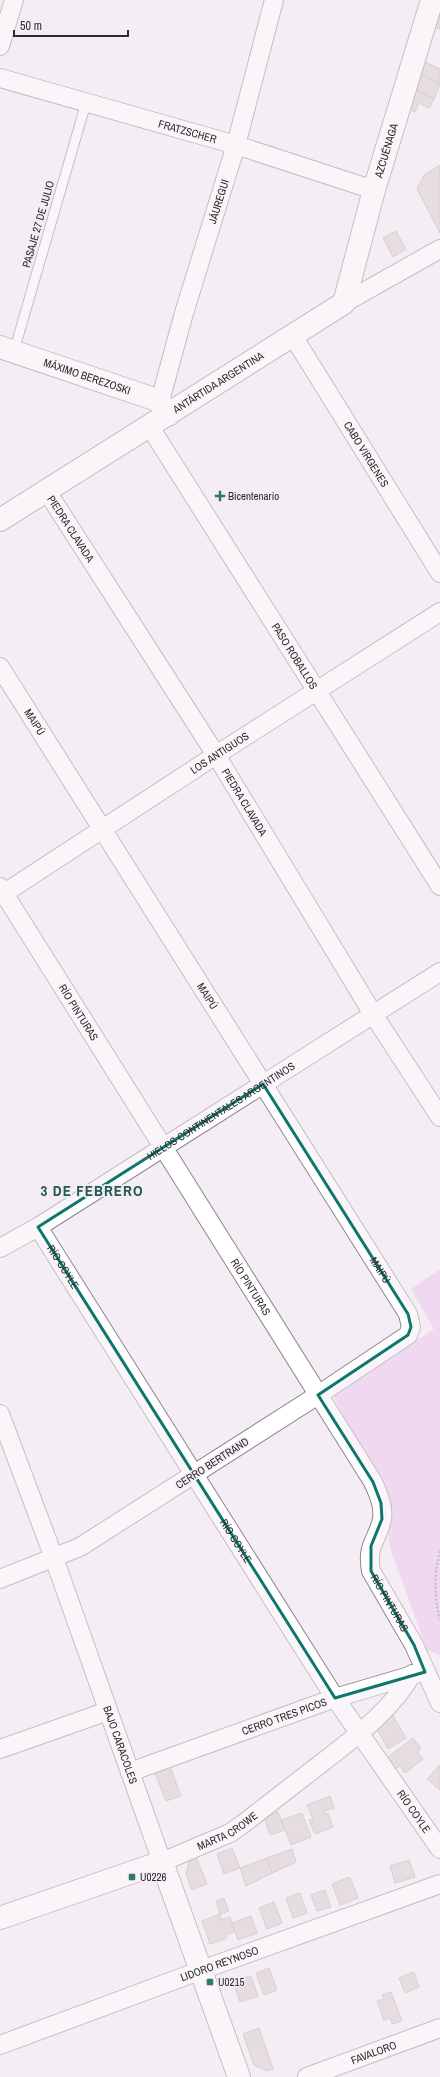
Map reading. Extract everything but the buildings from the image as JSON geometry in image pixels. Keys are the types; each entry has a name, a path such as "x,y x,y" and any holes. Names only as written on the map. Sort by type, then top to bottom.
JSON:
{"street":[{"path":"0,46 14,0"},
{"name":"JÁUREGUI","path":"164,408 184,313 236,145 274,0"},
{"name":"AZCUÉNAGA","path":"344,303 374,190 432,0"},
{"name":"FRATZSCHER","path":"0,78 236,145 374,190"},
{"name":"ANTÁRTIDA ARGENTINA","path":"0,520 46,490 150,427 164,408 293,336 344,303 437,256"},
{"name":"CABO VIRGENES","path":"293,336 440,573"},
{"name":"MÁXIMO BEREZOSKI","path":"7,349 164,408"},
{"name":"PASO ROBALLOS","path":"150,427 440,886"},
{"name":"PIEDRA CLAVADA","path":"46,490 216,755 373,1014 440,1116"},
{"name":"LOS ANTIGUOS","path":"1,892 317,692 440,612"},
{"name":"MAIPÚ","path":"0,667 408,1314 411,1327"},
{"name":"RÍO PINTURAS","path":"1,892 164,1148 373,1482 381,1503 382,1519 371,1546 369,1559 371,1570 414,1645 440,1703"},
{"name":"HIELOS CONTINENTALES ARGENTINOS","path":"0,1248 38,1227 164,1148 262,1084 440,972"},
{"name":"RÍO COYLE","path":"38,1227 358,1734 440,1849"},
{"name":"CERRO BERTRAND","path":"0,1579 80,1547 318,1395 408,1335 411,1327"},
{"name":"BAJO CARACOLES","path":"0,1414 54,1558 199,1971 239,2077"},
{"name":"CERRO TRES PICOS","path":"130,1772 335,1698 426,1674"},
{"name":"MARTA CROWE","path":"0,1918 162,1862 230,1834 358,1734 388,1705 407,1683 426,1674"},
{"path":"0,1748 108,1711"},
{"name":"LIDORO REYNOSO","path":"0,2045 440,1884"},
{"name":"FAVALORO","path":"307,2077 440,2028"}],"lane":[{"name":"PASAJE 27 DE JULIO","path":"7,349 86,103"}],"path":[{"path":"440,1551 436,1569 434,1593 440,1620"}],"highlighted area":[{"path":"263,1084 408,1314 411,1327 408,1335 318,1395 373,1482 381,1503 382,1519 371,1546 371,1571 414,1645 425,1672 335,1698 38,1227"}],"shaded area":[{"path":"440,1269 440,1655 427,1650 390,1548 383,1491 332,1394 434,1329 411,1289"}],"place":[{"name":"Bicentenario","path":"220,496"},
{"name":"U0226","path":"132,1877"},
{"name":"U0215","path":"210,1982"}],"district":[{"name":"3 DE FEBRERO","path":"92,1190"}]}
